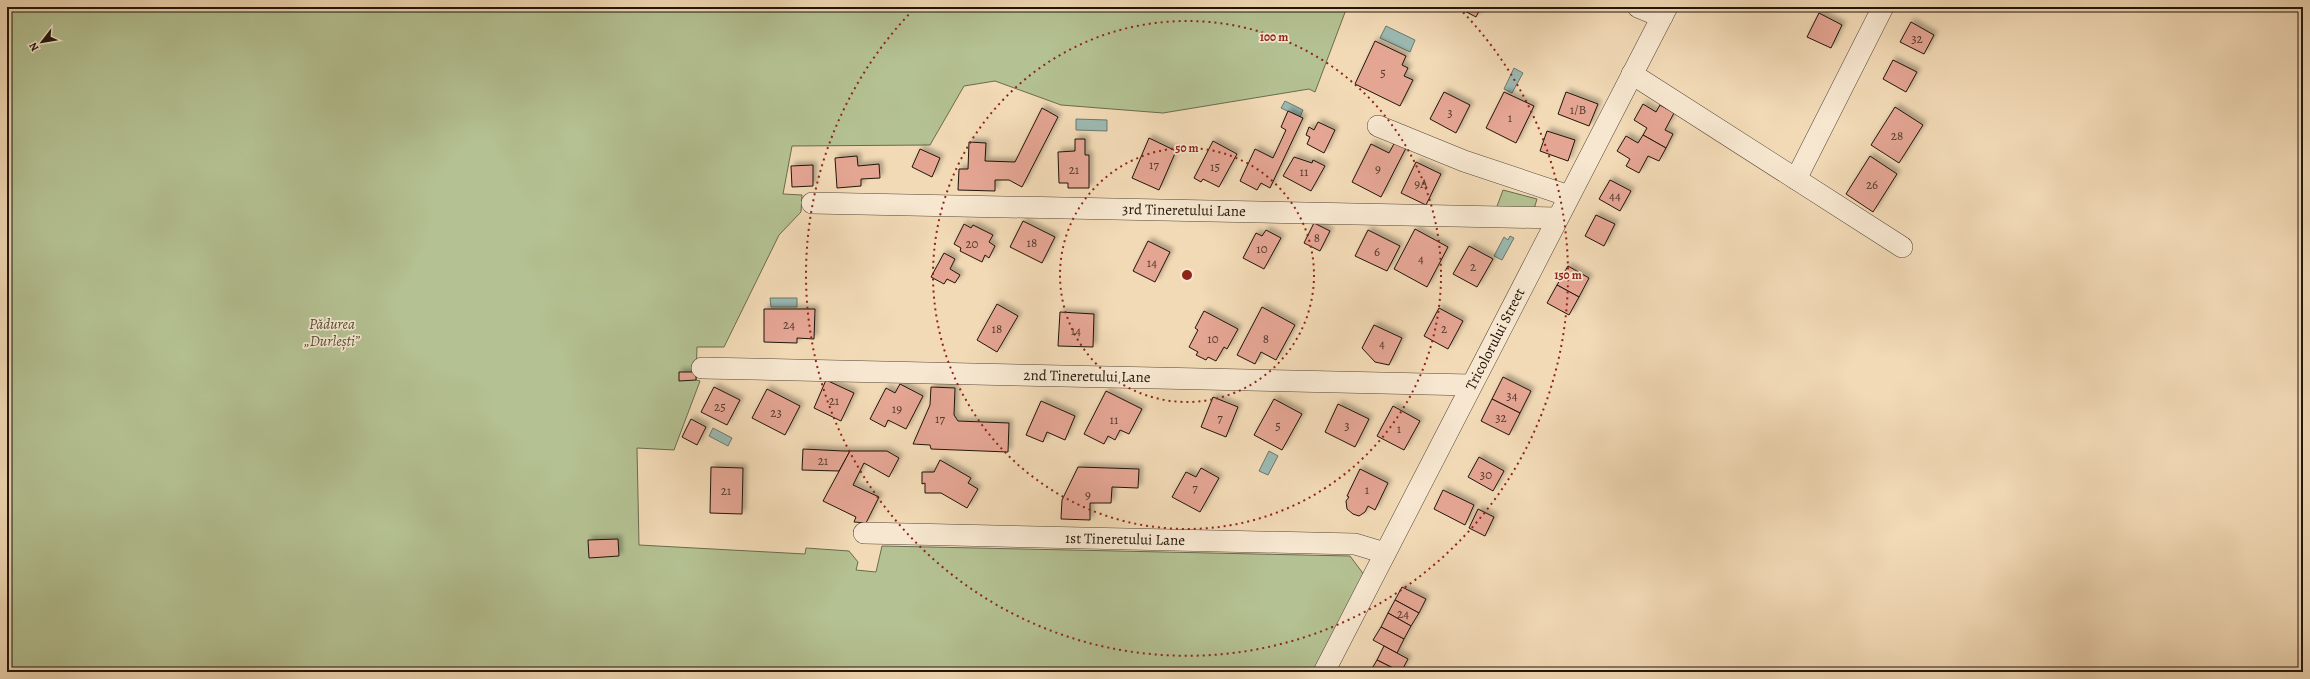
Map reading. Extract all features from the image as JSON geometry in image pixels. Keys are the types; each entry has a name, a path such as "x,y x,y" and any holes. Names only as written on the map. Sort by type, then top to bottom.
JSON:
{"street":[{"path":"1638,7 1664,12"},
{"path":"1796,179 1883,7"},
{"name":"Tricolorului Street","path":"1324,672 1556,218 1569,196 1664,12"},
{"path":"1632,74 1902,247"},
{"path":"1378,126 1464,161 1569,196"},
{"name":"3rd Tineretului Lane","path":"812,203 1556,218"},
{"name":"2nd Tineretului Lane","path":"702,368 1472,385"},
{"name":"1st Tineretului Lane","path":"864,533 1355,544 1385,553"}],"green space":[{"name":"Pădurea „Durlești”","path":"7,7 1347,7 1315,92 1309,89 1163,113 1061,105 995,81 964,86 930,145 792,146 783,194 802,195 801,212 779,235 724,347 697,347 696,380 700,381 674,450 637,448 639,545 805,554 806,548 849,551 858,562 856,570 876,572 882,546 1350,556 1365,576 1315,672 7,672"},
{"path":"1503,190 1537,199 1534,209 1496,209"}],"water":[{"path":"1386,26 1415,40 1410,52 1380,38"},
{"path":"1514,68 1523,73 1512,93 1504,89"},
{"path":"1285,101 1303,110 1300,117 1281,108"},
{"path":"1076,119 1107,120 1107,131 1076,130"},
{"path":"1510,236 1514,238 1502,260 1494,256 1504,237 1508,240"},
{"path":"770,298 797,298 797,307 771,307"},
{"path":"713,428 732,438 728,446 709,436"},
{"path":"1269,451 1278,456 1268,475 1259,471"}],"building":[{"path":"1457,7 1481,7 1476,17"},
{"path":"1819,13 1842,25 1831,48 1807,37"},
{"path":"1911,22 1934,35 1924,54 1900,42"},
{"path":"1375,41 1406,56 1402,65 1408,68 1404,76 1413,80 1400,106 1355,84"},
{"path":"1893,60 1917,72 1906,92 1883,79"},
{"path":"1444,92 1470,105 1456,133 1430,119"},
{"path":"1504,92 1534,106 1516,143 1486,128"},
{"path":"1566,92 1598,104 1589,126 1558,114"},
{"path":"1643,104 1656,112 1660,105 1674,113 1665,130 1673,134 1666,148 1643,135 1647,128 1634,120"},
{"path":"1895,107 1923,125 1899,163 1871,145"},
{"path":"1042,108 1058,117 1022,187 1009,180 995,180 995,191 958,190 959,169 968,169 969,142 986,143 985,161 1015,162"},
{"path":"1288,111 1303,118 1270,188 1261,183 1257,190 1240,181 1255,149 1273,158 1286,130 1281,127"},
{"path":"1318,122 1335,130 1324,153 1307,144 1310,137 1306,135 1309,127 1314,130"},
{"path":"1547,131 1575,140 1568,161 1540,151"},
{"path":"1643,135 1666,148 1659,161 1648,156 1639,173 1626,166 1630,159 1617,151 1626,136 1638,143"},
{"path":"1149,138 1176,151 1159,190 1132,178"},
{"path":"1075,139 1085,139 1085,155 1089,155 1089,188 1068,188 1068,183 1059,183 1058,152 1075,151"},
{"path":"1213,141 1237,154 1219,187 1203,179 1201,182 1194,178"},
{"path":"1395,142 1406,148 1381,197 1352,182 1371,144 1389,153"},
{"path":"920,149 940,158 932,177 912,167"},
{"path":"857,156 858,166 879,164 880,178 861,179 861,186 837,188 835,158"},
{"path":"1870,156 1897,174 1873,212 1846,194"},
{"path":"1294,157 1312,163 1313,160 1325,166 1311,191 1283,176"},
{"path":"1416,162 1441,174 1426,205 1401,193"},
{"path":"813,165 813,186 792,187 791,166"},
{"path":"1610,180 1631,191 1620,211 1599,199"},
{"path":"1596,215 1615,224 1604,246 1585,236"},
{"path":"1023,221 1055,237 1042,263 1010,247"},
{"path":"1314,223 1330,231 1320,251 1304,243"},
{"path":"964,224 971,228 973,225 993,235 989,242 995,246 989,258 985,255 982,262 960,251 961,248 954,244"},
{"path":"1415,229 1448,247 1427,287 1394,269"},
{"path":"1266,230 1281,238 1264,269 1243,258 1256,233 1262,236"},
{"path":"1368,230 1400,246 1387,271 1355,256"},
{"path":"1148,241 1170,252 1155,282 1133,271"},
{"path":"1469,246 1493,259 1477,287 1453,274"},
{"path":"944,253 955,259 950,269 960,275 955,283 947,279 944,284 931,277"},
{"path":"1568,266 1589,278 1579,297 1557,285"},
{"path":"1557,285 1579,297 1569,315 1547,303"},
{"path":"997,304 1018,316 997,352 977,340"},
{"path":"1262,307 1295,325 1276,360 1261,352 1255,364 1237,355"},
{"path":"1439,308 1463,321 1448,349 1424,336"},
{"path":"764,309 815,309 814,339 797,338 797,343 764,342"},
{"path":"1204,311 1238,329 1227,349 1224,347 1216,361 1208,357 1206,360 1196,355 1198,352 1189,347 1198,330 1195,328"},
{"path":"1060,312 1094,314 1093,347 1058,346"},
{"path":"1374,325 1402,338 1389,365 1375,362 1362,348"},
{"path":"679,372 696,372 696,380 679,381"},
{"path":"1503,377 1531,391 1520,413 1492,399"},
{"path":"826,380 854,393 841,421 814,408"},
{"path":"900,384 923,396 906,429 888,420 885,427 870,419 886,388 895,393"},
{"path":"714,387 740,400 727,425 701,412"},
{"path":"931,387 955,388 954,415 958,421 1009,423 1008,452 931,449 930,445 913,444 930,405"},
{"path":"767,389 800,406 785,435 752,418"},
{"path":"1106,391 1142,409 1129,434 1120,430 1115,440 1108,436 1104,444 1084,434"},
{"path":"1213,397 1238,407 1226,437 1201,427"},
{"path":"1274,399 1302,414 1282,450 1254,435"},
{"path":"1492,399 1520,413 1509,435 1481,421"},
{"path":"1041,401 1075,416 1065,440 1047,432 1043,442 1026,435"},
{"path":"1338,404 1369,419 1355,447 1325,432"},
{"path":"1393,406 1420,421 1404,450 1377,436"},
{"path":"691,419 706,427 697,445 682,437"},
{"path":"803,449 850,451 839,471 802,470"},
{"path":"850,451 887,451 899,458 889,477 864,463 853,485 879,497 866,523 854,522 856,517 823,501"},
{"path":"1479,457 1504,471 1493,491 1468,477"},
{"path":"940,460 971,478 968,483 978,489 967,508 941,493 925,493 925,483 922,484 922,472 934,472"},
{"path":"711,467 743,468 742,514 710,513"},
{"path":"1078,467 1139,469 1138,488 1112,487 1111,503 1090,503 1090,520 1061,519 1062,500"},
{"path":"1201,468 1219,478 1200,512 1172,497 1186,472 1196,477"},
{"path":"1360,469 1388,483 1375,510 1368,506 1365,512 1359,516 1353,514 1347,509 1346,501"},
{"path":"1443,490 1474,505 1465,525 1434,509"},
{"path":"1478,509 1494,517 1485,536 1469,528"},
{"path":"618,539 619,556 589,558 588,540"},
{"path":"1402,587 1426,599 1419,613 1395,600"},
{"path":"1395,600 1419,613 1411,626 1388,613"},
{"path":"1388,613 1411,626 1404,639 1381,627"},
{"path":"1381,627 1404,639 1397,653 1373,640"},
{"path":"1384,646 1408,659 1401,672 1377,660"},
{"path":"1377,660 1401,672 1370,672"}]}
